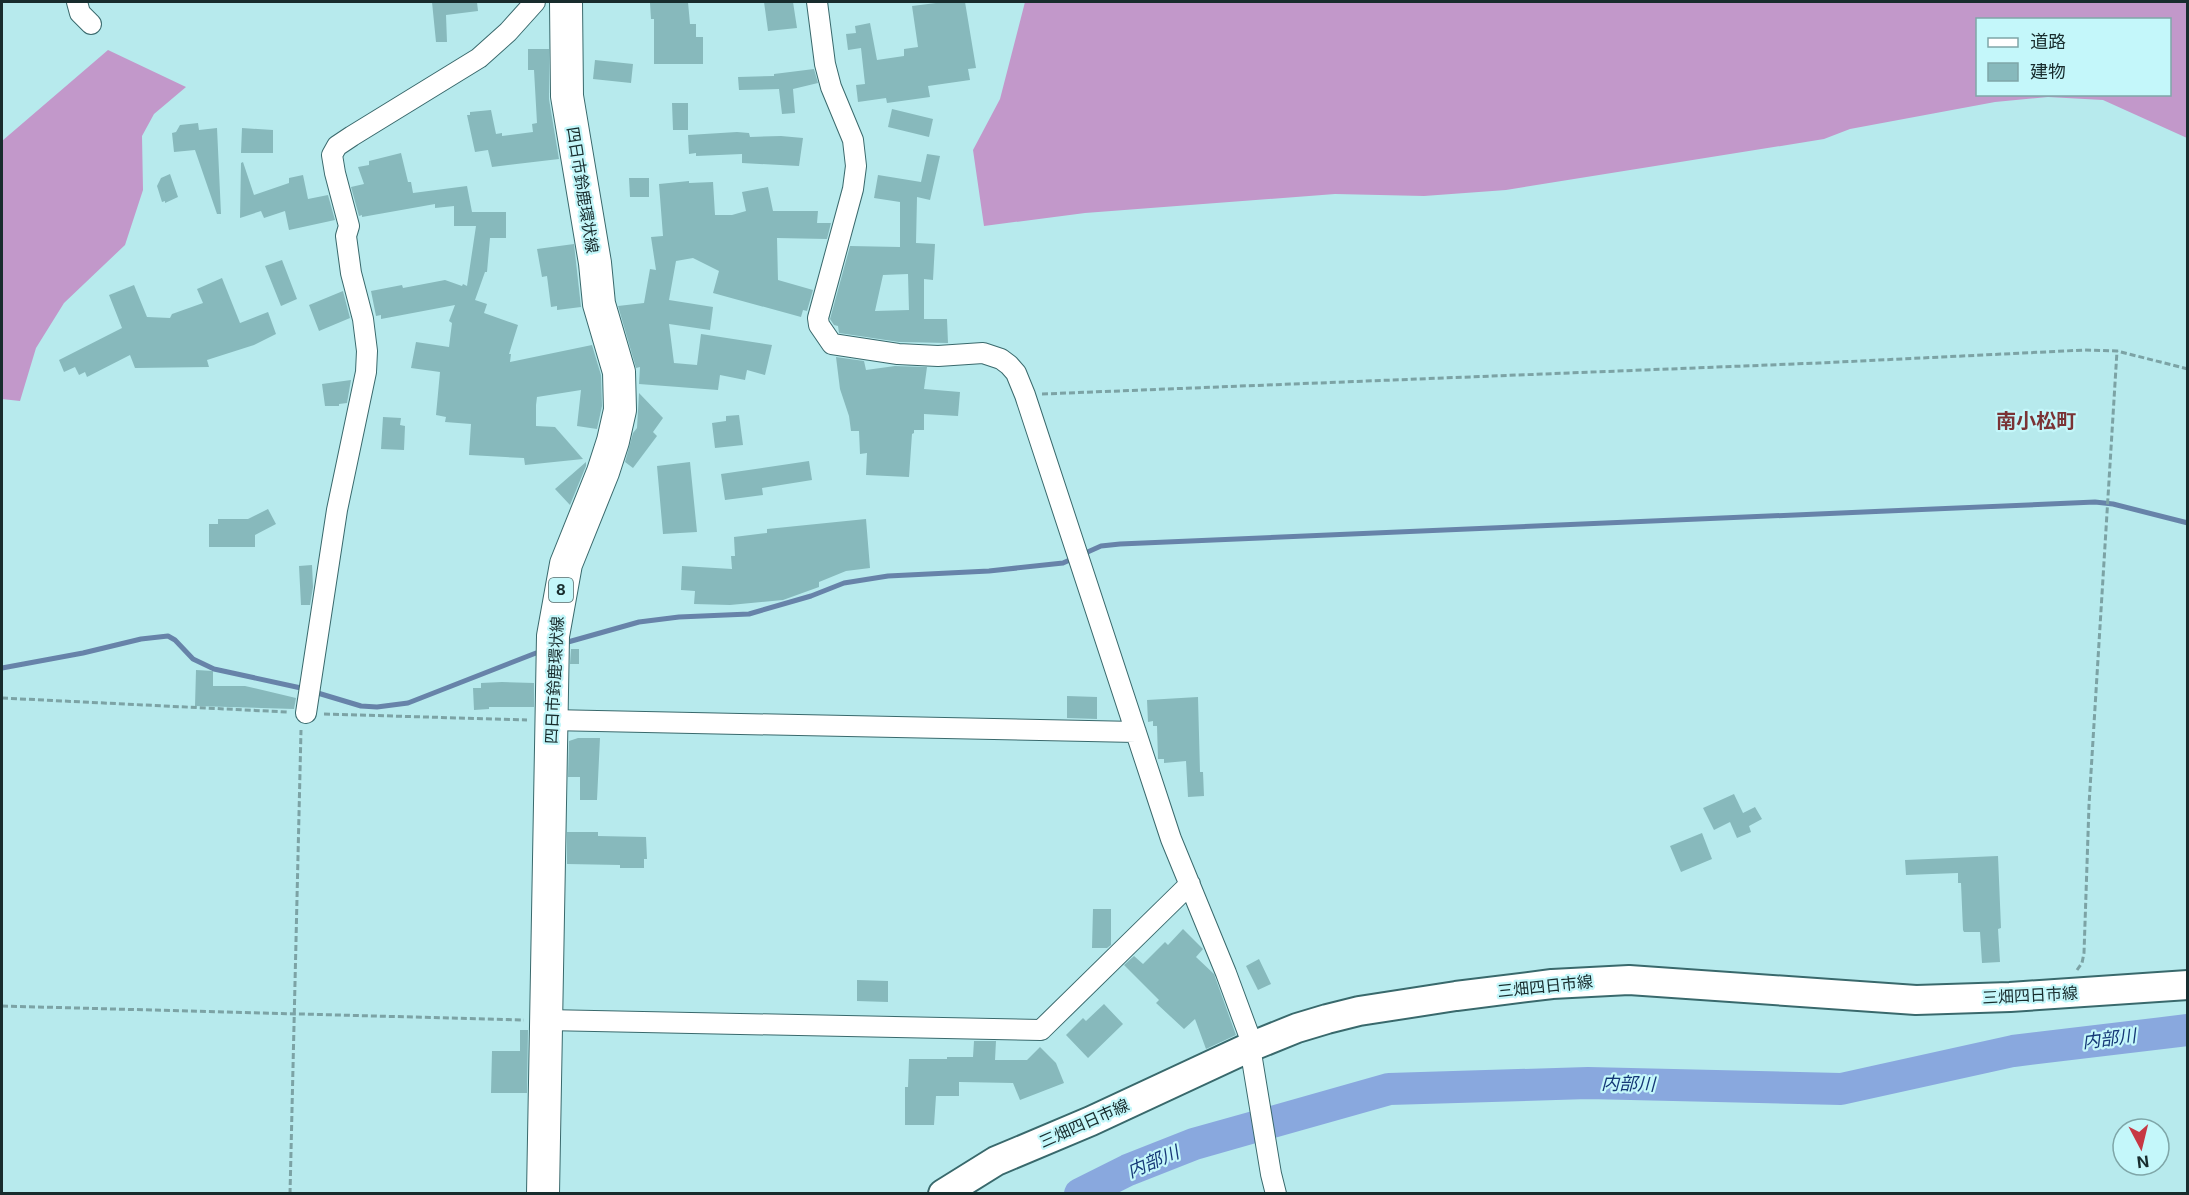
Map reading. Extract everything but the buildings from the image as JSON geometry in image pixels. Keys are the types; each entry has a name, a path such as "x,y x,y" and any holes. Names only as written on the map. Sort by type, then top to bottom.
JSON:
{"main road":[{"name":"四日市鈴鹿環状線","path":"543,1194 553,636 566,564 603,472 620,410 619,372 599,304 595,263 567,96 566,2"},
{"name":"三畑四日市線","path":"943,1194 996,1161 1090,1121 1251,1047 1307,1025 1359,1011 1456,996 1586,981 1629,980 1916,1000 2010,997 2187,985"}],"street":[{"path":"77,2 81,13 92,24"},
{"path":"306,702 337,510 366,372 367,351 363,319 351,273 346,236 349,226 332,155 337,146 352,136 479,58 508,32 535,2"},
{"path":"818,2 825,64 831,87 853,140 856,166 853,189 818,318 819,325 832,344 898,354 938,356 983,353 1009,365 1016,373 1171,839 1251,1047 1274,1188"},
{"path":"550,720 1136,732"},
{"path":"546,1020 1041,1030 1190,884"}],"path":[{"path":"1025,395 2085,350 2117,351 2187,369"},
{"path":"2073,973 2081,966 2084,952 2089,805 2117,351"},
{"path":"2,698 306,702 550,720"},
{"path":"290,1194 294,1013 306,702"},
{"path":"2,1006 546,1020"}],"shaded area":[{"path":"1025,2 2187,2 2187,138 2103,100 2048,97 1995,102 1850,129 1824,139 1506,190 1424,196 1335,194 1085,213 984,226 973,150 1000,99"},
{"path":"108,50 186,87 154,114 142,136 143,190 125,245 64,303 36,348 20,401 2,399 2,141"}],"waterway":[{"path":"568,642 639,622 679,617 749,614 811,596 844,583 888,576 989,571 1063,563 1101,546 1120,544 2095,502 2113,504 2188,523"},
{"path":"2,668 83,653 141,639 168,636 193,659 214,669 301,688 361,706 377,707 408,703 536,653"},
{"name":"内部川","path":"1080,1194 1128,1170 1194,1144 1389,1089 1588,1083 1841,1089 2013,1051 2188,1030"}],"district":[{"name":"南小松町","path":"2036,421"}]}
